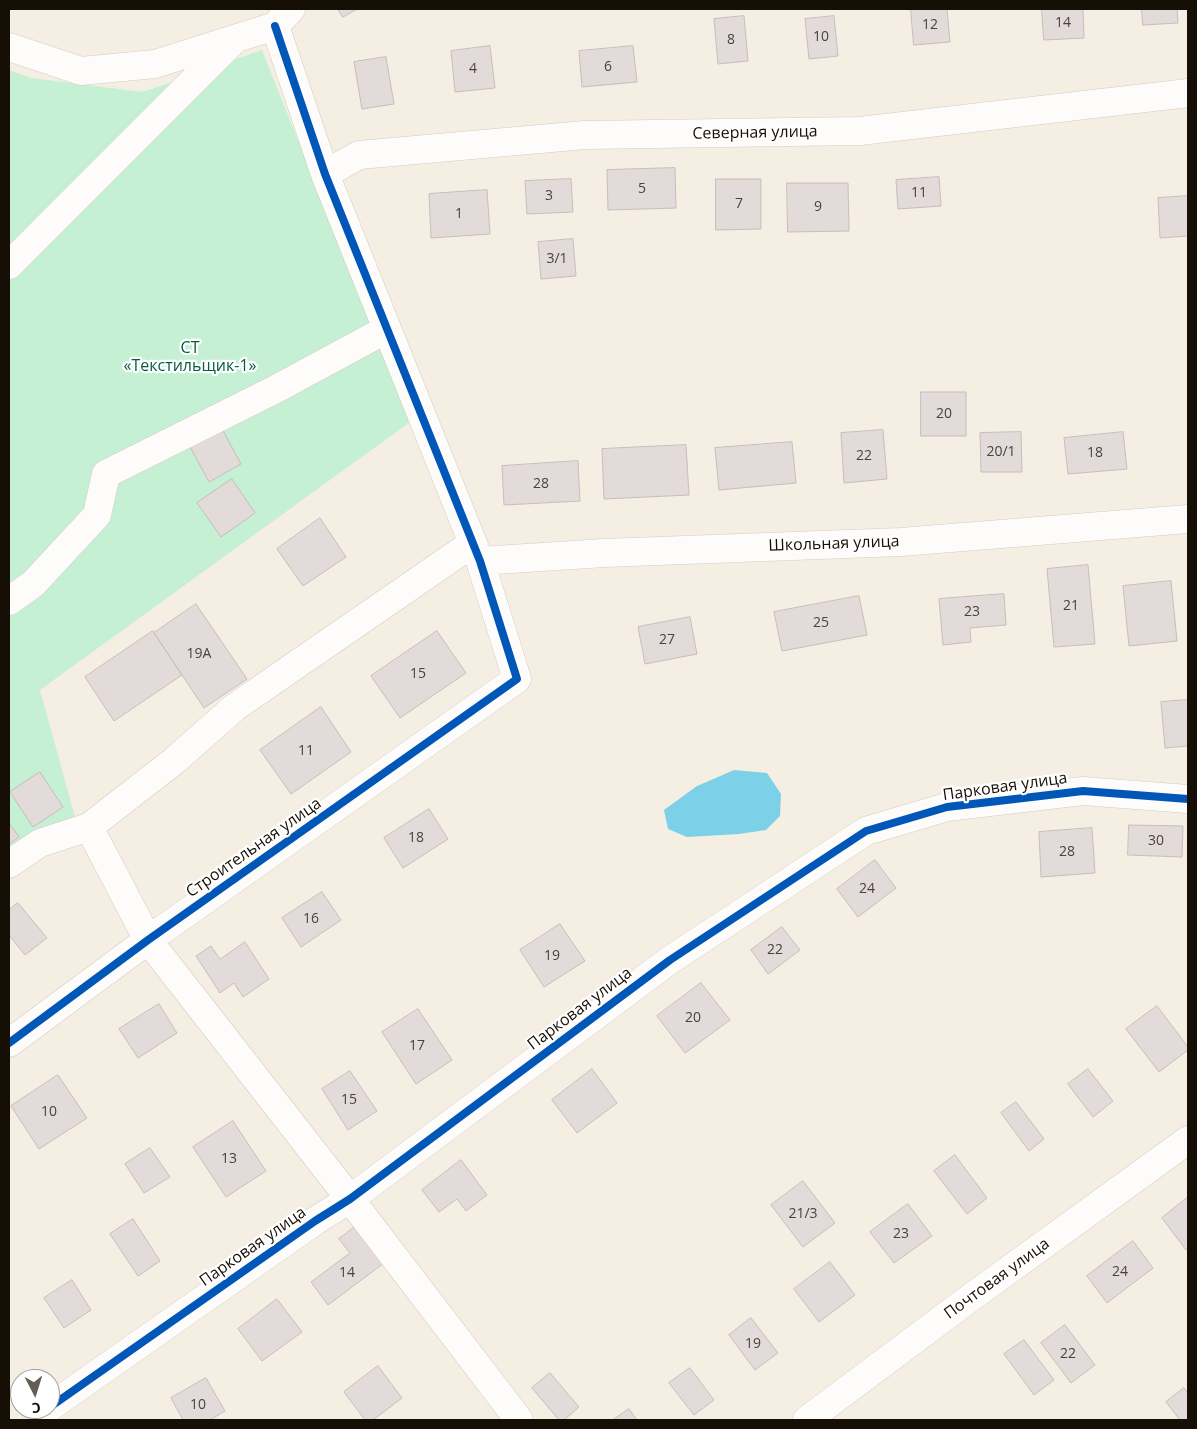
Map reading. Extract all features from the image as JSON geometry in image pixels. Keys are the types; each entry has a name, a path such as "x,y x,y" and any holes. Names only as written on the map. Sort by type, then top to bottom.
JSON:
{"street":[{"path":"9,47 81,71 155,64 235,39 283,17 325,174 476,552 235,707 174,762 90,827 40,844 9,864"},
{"path":"9,265 235,39"},
{"name":"Северная улица","path":"325,174 359,155 585,135 860,131 1188,93"},
{"path":"9,601 33,584 97,515 106,474 276,389 387,329"},
{"name":"Школьная улица","path":"476,552 604,553 901,542 1188,519"},
{"name":"Строительная улица","path":"9,1043 148,940 517,679 476,552"},
{"name":"Парковая улица","path":"60,1400 307,1226 350,1198 670,960 866,831 947,807 1084,791 1188,799"},
{"path":"90,827 148,940 350,1198 519,1420"},
{"name":"Почтовая улица","path":"807,1420 1188,1140"}],"green space":[{"name":"СТ «Текстильщик-1»","path":"262,50 410,422 40,690 77,824 9,867 9,70 31,78 143,92"}],"water":[{"path":"734,770 767,773 781,794 780,816 766,830 739,834 687,837 668,829 664,810 697,786"}],"building":[{"path":"338,9 357,9 343,17"},
{"path":"911,9 947,9 950,42 914,45"},
{"path":"1042,9 1083,9 1084,38 1044,40"},
{"path":"1142,9 1177,9 1178,23 1143,25"},
{"path":"744,16 748,61 718,64 714,19"},
{"path":"834,16 838,56 809,59 805,19"},
{"path":"490,46 495,88 455,92 451,51"},
{"path":"633,46 637,82 582,87 579,51"},
{"path":"386,57 394,104 362,109 354,62"},
{"path":"675,168 676,208 608,210 607,170"},
{"path":"939,177 941,206 898,209 896,180"},
{"path":"571,179 573,212 527,214 525,181"},
{"path":"716,179 761,179 761,229 716,230"},
{"path":"787,183 848,183 849,231 788,232"},
{"path":"487,190 490,234 431,238 429,194"},
{"path":"1188,196 1188,236 1160,238 1158,198"},
{"path":"573,239 576,276 541,279 538,242"},
{"path":"921,392 966,392 966,436 921,436"},
{"path":"221,427 241,464 209,482 189,445"},
{"path":"883,430 887,479 844,483 841,433"},
{"path":"1021,432 1022,472 981,472 980,433"},
{"path":"1123,432 1127,469 1068,474 1064,438"},
{"path":"792,442 796,483 719,490 715,448"},
{"path":"686,445 689,495 604,499 602,449"},
{"path":"578,461 580,501 504,505 502,466"},
{"path":"232,479 255,513 221,537 197,503"},
{"path":"320,518 346,557 303,586 277,549"},
{"path":"1088,565 1095,644 1054,647 1047,569"},
{"path":"1171,581 1177,641 1129,646 1123,586"},
{"path":"1004,594 1006,625 970,628 971,642 943,645 939,599"},
{"path":"859,596 867,635 782,651 774,612"},
{"path":"196,604 247,679 204,708 154,633"},
{"path":"690,617 697,654 645,664 638,627"},
{"path":"153,631 182,675 114,721 85,677"},
{"path":"437,631 466,673 400,718 371,676"},
{"path":"1188,700 1188,746 1165,748 1161,702"},
{"path":"321,707 351,752 291,794 260,750"},
{"path":"40,772 63,807 33,827 10,792"},
{"path":"429,809 448,839 403,868 384,838"},
{"path":"9,823 19,837 9,844"},
{"path":"1129,825 1183,826 1182,857 1128,855"},
{"path":"1092,828 1095,873 1041,877 1039,832"},
{"path":"875,860 896,888 858,917 837,889"},
{"path":"322,892 341,920 301,947 282,918"},
{"path":"18,903 47,938 25,955 9,935 9,910"},
{"path":"560,924 585,961 544,987 520,950"},
{"path":"782,927 800,950 768,974 751,950"},
{"path":"245,942 269,979 243,997 234,983 220,993 196,956 211,946 220,959"},
{"path":"701,983 730,1020 685,1053 657,1016"},
{"path":"159,1004 177,1033 138,1058 119,1029"},
{"path":"1157,1006 1188,1047 1188,1050 1159,1072 1126,1029"},
{"path":"418,1009 452,1060 416,1084 382,1032"},
{"path":"592,1069 617,1103 577,1133 552,1100"},
{"path":"1088,1069 1113,1101 1093,1117 1068,1084"},
{"path":"350,1071 377,1111 348,1130 322,1089"},
{"path":"58,1075 87,1118 39,1149 11,1106"},
{"path":"1016,1102 1044,1139 1029,1151 1001,1113"},
{"path":"233,1121 266,1171 226,1197 193,1147"},
{"path":"150,1148 170,1177 144,1193 125,1164"},
{"path":"955,1155 987,1198 967,1214 934,1171"},
{"path":"461,1160 487,1195 466,1211 457,1199 439,1212 422,1190"},
{"path":"803,1181 835,1223 803,1247 771,1205"},
{"path":"1188,1197 1188,1248 1186,1250 1162,1218"},
{"path":"908,1204 932,1236 894,1263 870,1232"},
{"path":"133,1219 160,1261 138,1276 110,1234"},
{"path":"356,1226 384,1263 328,1305 311,1282 350,1253 339,1239"},
{"path":"1133,1241 1153,1268 1107,1303 1087,1276"},
{"path":"830,1262 855,1295 819,1322 794,1289"},
{"path":"72,1280 91,1310 64,1328 44,1298"},
{"path":"277,1299 302,1332 262,1361 238,1329"},
{"path":"751,1318 778,1353 755,1370 729,1335"},
{"path":"1065,1325 1095,1365 1071,1383 1041,1343"},
{"path":"1024,1340 1054,1380 1034,1395 1004,1354"},
{"path":"378,1366 402,1398 373,1420 365,1420 344,1392"},
{"path":"690,1368 714,1400 694,1415 669,1383"},
{"path":"550,1373 579,1407 564,1420 559,1420 532,1388"},
{"path":"206,1378 225,1411 210,1420 183,1420 171,1398"},
{"path":"1184,1388 1188,1393 1188,1420 1180,1420 1166,1402"},
{"path":"629,1409 637,1420 613,1420"}],"cycle path":[{"path":"9,1043 148,940 517,679 480,561 325,174 275,26"},
{"path":"60,1400 315,1221 350,1199 670,960 866,831 947,807 1083,791 1188,799"}]}
